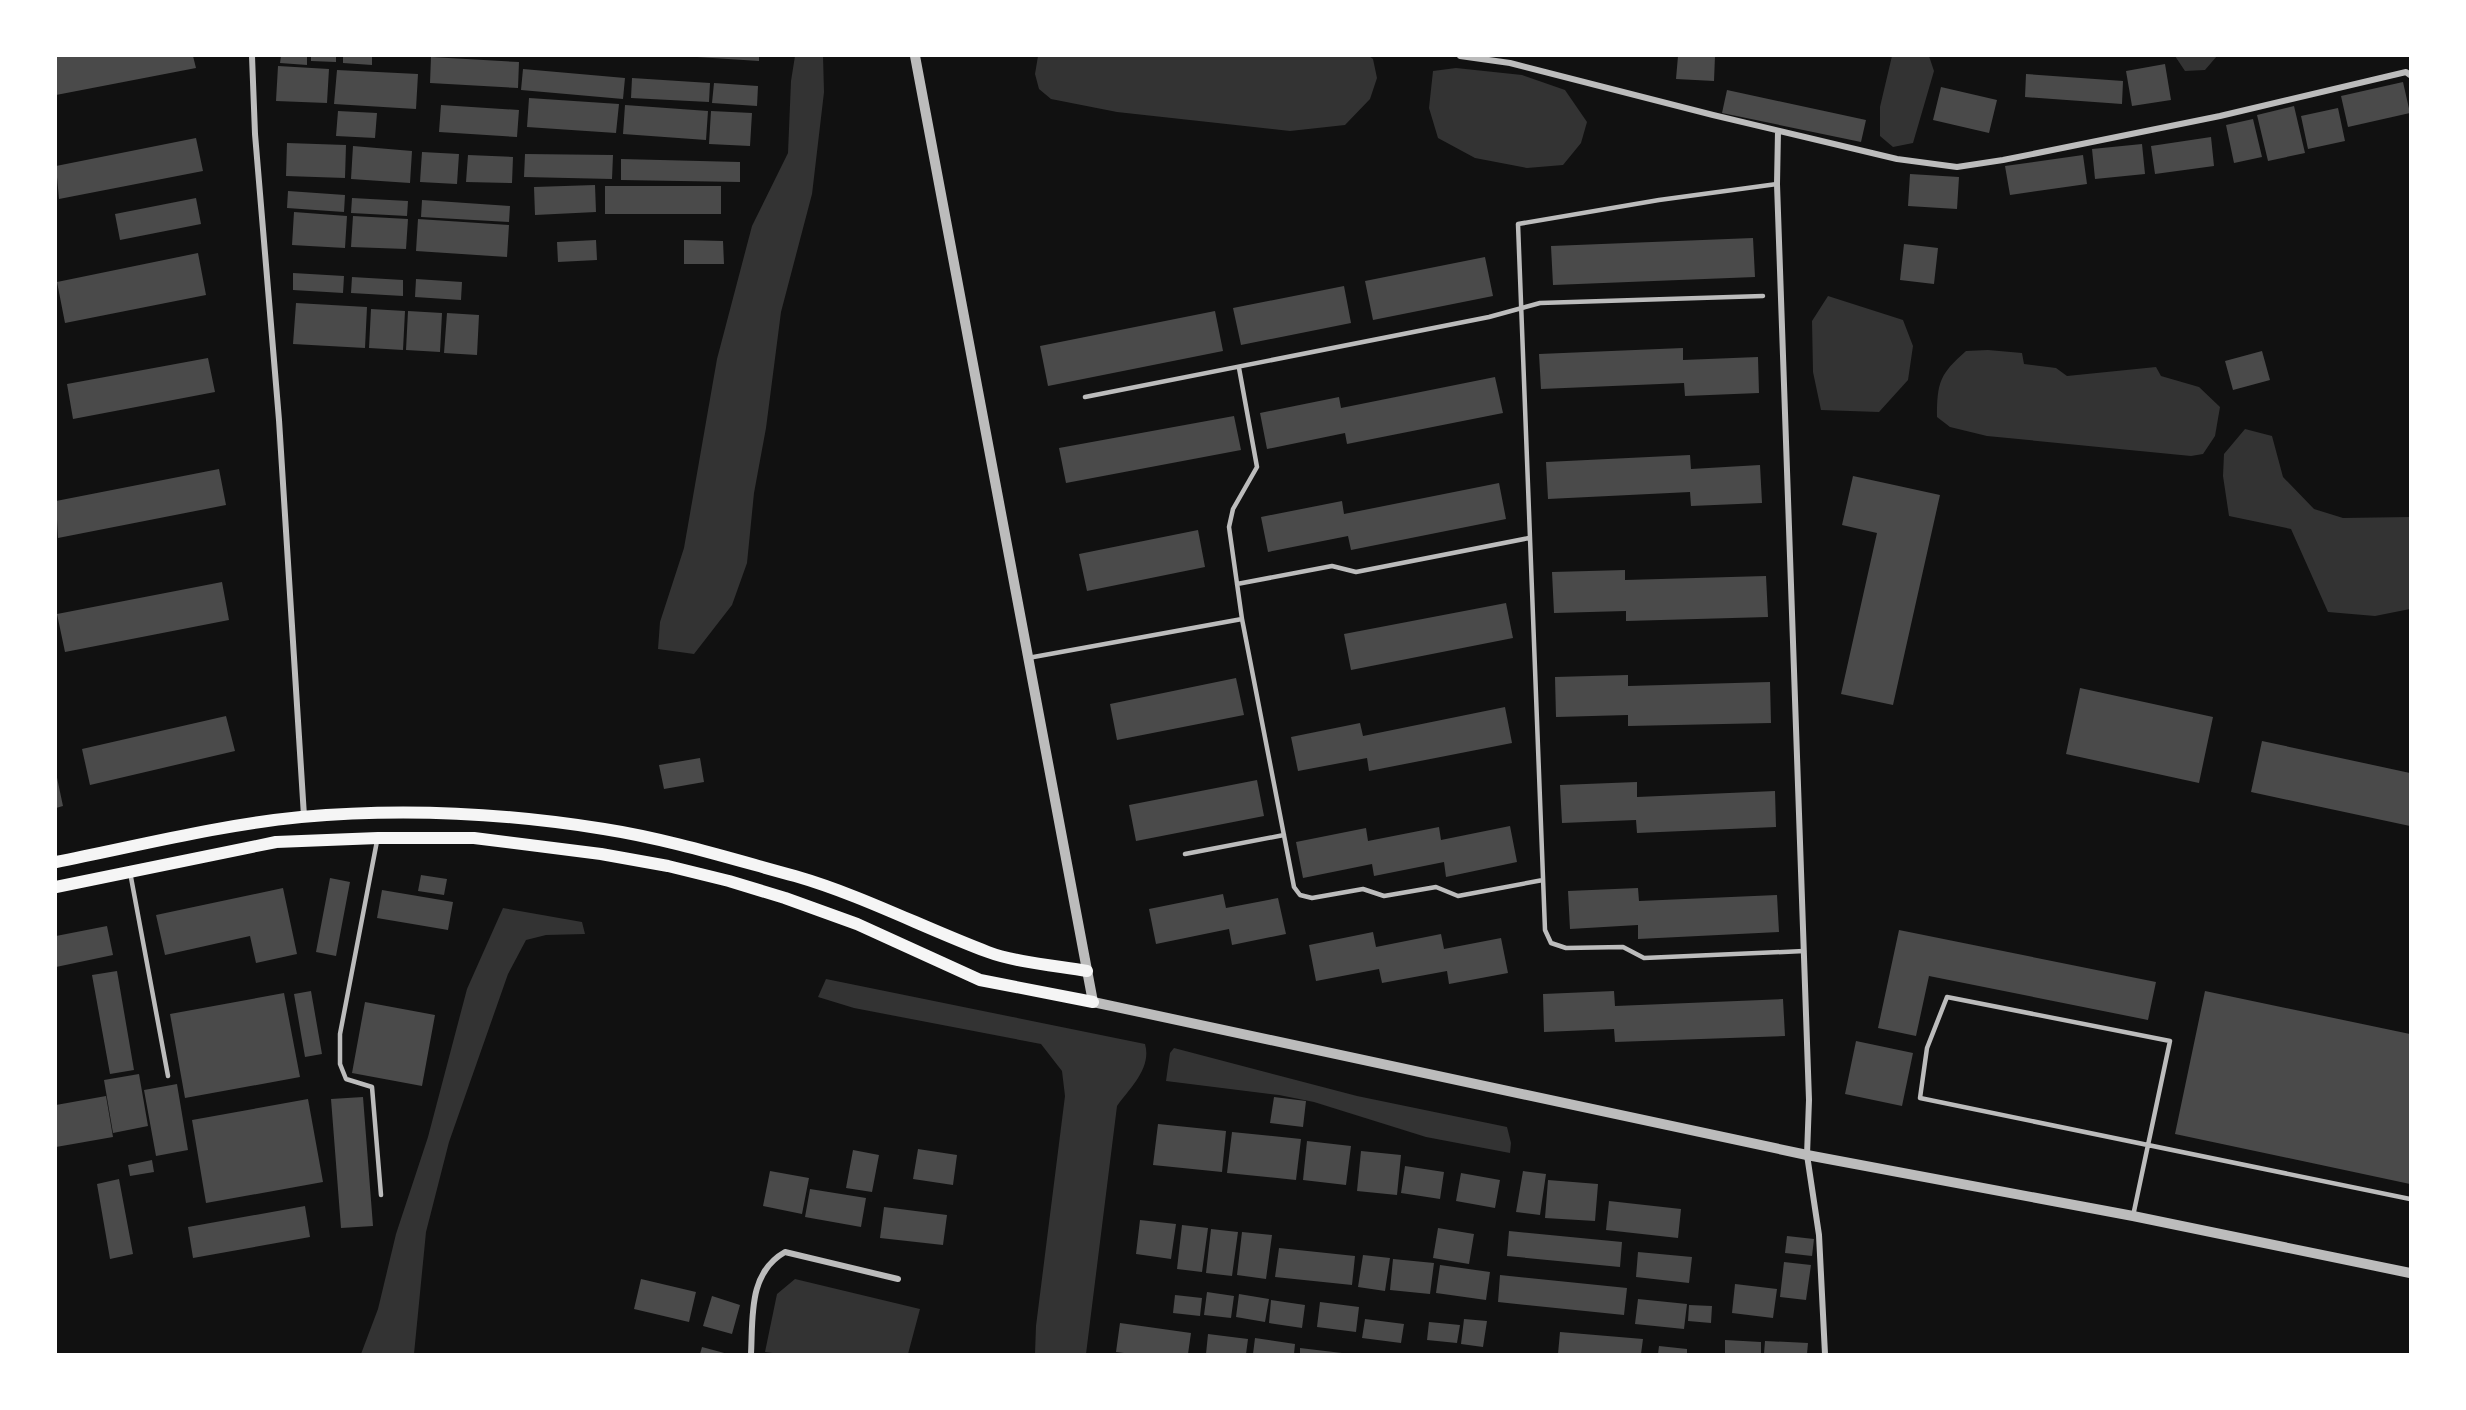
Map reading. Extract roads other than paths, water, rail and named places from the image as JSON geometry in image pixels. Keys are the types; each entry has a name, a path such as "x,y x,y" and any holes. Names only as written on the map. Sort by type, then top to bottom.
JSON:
{"main road":[{"path":"56,862 258,822 304,817 456,814 541,820 606,829 799,877 855,897 991,953 1087,971"},
{"path":"56,887 276,842 378,838 474,838 551,847 668,866 741,884 826,913 932,957 980,980 1093,1002"}],"street":[{"path":"252,56 255,134 279,420 304,817"},
{"path":"915,56 1093,1002 1807,1155 2133,1216 2410,1273"},
{"path":"1460,56 1510,63 1898,159 1957,167 2003,160 2220,116 2406,72 2410,75"},
{"path":"1778,131 1809,1100 1807,1155 1819,1235 1825,1354"},
{"path":"752,1354 753,1298 760,1276 775,1258 785,1252 898,1279"}],"lane":[{"path":"1778,184 1659,200 1518,224 1545,930 1551,943 1566,948 1623,948 1644,958 1804,951"},
{"path":"1085,397 1489,317 1540,303 1763,296"},
{"path":"1239,368 1257,467 1233,509 1229,527 1242,619 1294,887 1300,895 1312,898 1363,889 1384,896 1436,887 1458,896 1543,880"},
{"path":"1237,584 1332,566 1356,572 1529,538"},
{"path":"1028,658 1242,619"},
{"path":"1185,854 1284,835"},
{"path":"378,838 340,1034 340,1064 346,1078 372,1087 381,1195"},
{"path":"130,872 168,1076"},
{"path":"2133,1216 2148,1146 2170,1041 1947,997 1927,1048 1920,1098 2148,1146 2410,1199"}]}
